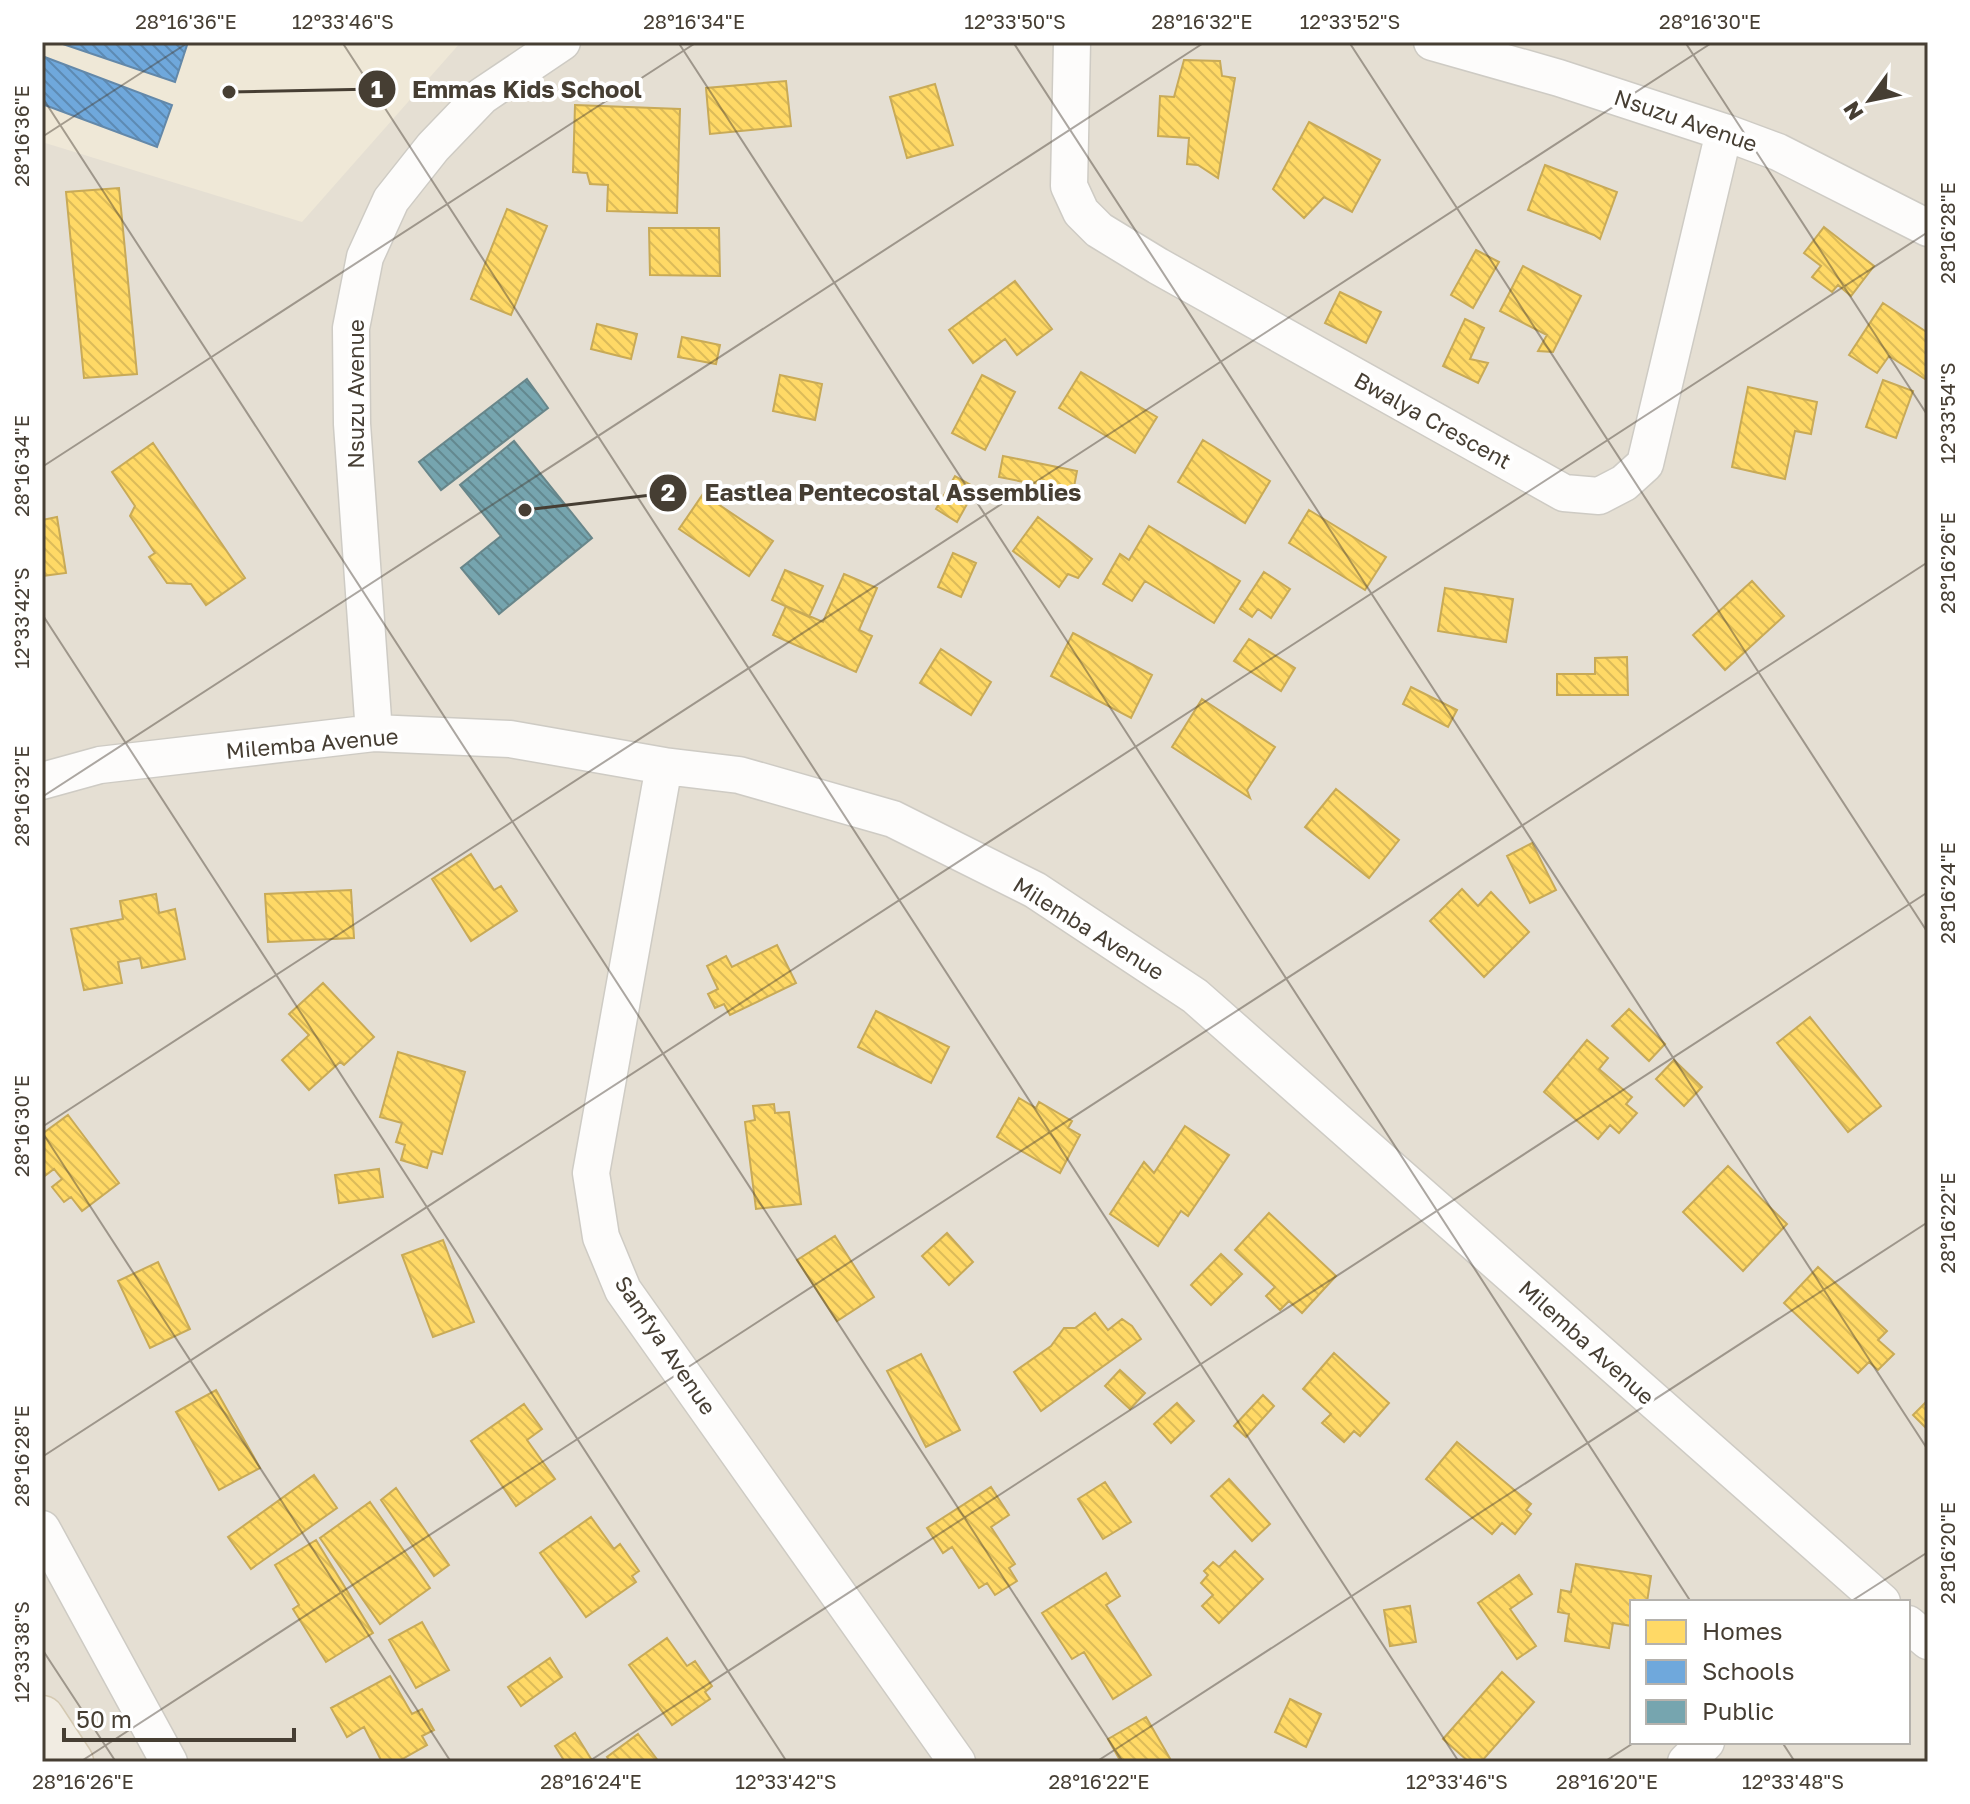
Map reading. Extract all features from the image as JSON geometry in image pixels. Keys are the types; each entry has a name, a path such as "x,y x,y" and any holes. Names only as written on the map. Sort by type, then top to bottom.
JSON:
{"main road":[{"path":"42,1718 71,1762"}],"street":[{"name":"Nsuzu Avenue","path":"374,733 352,424 351,328 365,257 391,200 433,147 482,96 562,42"},
{"name":"Bwalya Crescent","path":"1072,42 1069,186 1081,212 1099,230 1564,493 1599,496 1624,483 1645,464 1724,132"},
{"name":"Nsuzu Avenue","path":"1432,42 1559,78 1778,152 1928,228"},
{"name":"Milemba Avenue","path":"42,781 100,765 374,733 510,739 664,766 739,775 893,819 1035,890 1195,996 1860,1596"},
{"name":"Samfya Avenue","path":"664,766 591,1173 601,1237 623,1290 957,1762"},
{"path":"42,1529 169,1762"},
{"path":"1910,1626 1928,1641"},
{"path":"1686,1762 1704,1744"}],"shaded area":[{"path":"42,42 1928,42 1928,1762 42,1762"},
{"path":"42,42 461,42 302,222 42,142"}],"building: Homes":[{"path":"1184,60 1220,61 1222,76 1235,78 1218,178 1198,165 1187,164 1189,138 1158,136 1160,96 1174,97"},
{"path":"786,81 791,126 710,134 706,88"},
{"path":"935,84 953,145 907,158 890,97"},
{"path":"575,105 680,109 677,213 607,211 608,185 590,184 587,173 573,172"},
{"path":"1309,122 1380,160 1352,212 1324,197 1304,218 1273,189"},
{"path":"1545,165 1617,192 1600,239 1528,210"},
{"path":"119,188 137,374 84,378 66,192"},
{"path":"507,209 547,226 511,315 471,299"},
{"path":"1824,227 1874,266 1851,296 1838,285 1832,292 1812,277 1821,266 1804,253"},
{"path":"649,228 719,228 720,276 650,275"},
{"path":"1476,250 1499,262 1473,308 1451,295"},
{"path":"1523,266 1581,296 1553,352 1538,351 1547,335 1500,311"},
{"path":"1015,281 1052,329 1017,355 1005,339 973,363 949,330"},
{"path":"1340,292 1381,312 1366,343 1325,323"},
{"path":"1883,303 1928,333 1928,381 1889,356 1877,373 1849,355"},
{"path":"1465,319 1484,328 1470,359 1488,363 1478,383 1443,366"},
{"path":"597,324 637,334 631,359 591,349"},
{"path":"682,337 720,345 716,364 678,357"},
{"path":"1081,372 1157,417 1135,453 1059,408"},
{"path":"780,375 822,384 815,420 773,411"},
{"path":"982,375 1015,392 985,450 952,433"},
{"path":"1883,380 1913,391 1896,438 1866,427"},
{"path":"1748,387 1817,402 1811,434 1795,431 1785,479 1732,467"},
{"path":"1203,440 1270,481 1245,523 1178,482"},
{"path":"153,443 245,578 206,605 191,584 167,583 149,557 155,553 130,516 135,506 112,472"},
{"path":"1003,456 1077,471 1073,492 999,477"},
{"path":"955,476 976,488 957,522 936,509"},
{"path":"703,494 773,541 749,576 679,529"},
{"path":"1309,510 1386,557 1365,590 1289,543"},
{"path":"57,517 66,573 42,576 42,520"},
{"path":"1038,517 1092,559 1078,578 1068,574 1059,587 1013,551"},
{"path":"1149,526 1240,581 1214,623 1145,581 1132,601 1103,584 1120,554 1129,560"},
{"path":"953,553 976,563 961,597 938,587"},
{"path":"785,570 823,586 809,617 772,600"},
{"path":"1264,572 1290,589 1271,618 1258,609 1252,617 1240,609"},
{"path":"844,574 877,588 859,630 872,636 856,672 773,635 786,606 823,622"},
{"path":"1752,581 1784,616 1725,670 1693,635"},
{"path":"1445,588 1513,599 1506,642 1438,631"},
{"path":"1073,633 1152,675 1131,718 1051,676"},
{"path":"1249,639 1295,668 1281,691 1234,661"},
{"path":"941,649 991,682 971,715 920,683"},
{"path":"1627,657 1628,695 1557,695 1557,674 1595,674 1595,658"},
{"path":"1411,687 1457,710 1448,727 1403,704"},
{"path":"1202,699 1275,747 1247,790 1250,798 1172,747"},
{"path":"1336,789 1399,840 1369,878 1305,827"},
{"path":"1532,843 1556,890 1530,903 1507,856"},
{"path":"471,854 494,890 501,886 517,911 471,941 432,879"},
{"path":"1462,889 1478,906 1491,892 1529,932 1484,977 1430,921"},
{"path":"351,890 354,938 268,942 265,894"},
{"path":"156,894 159,913 175,909 185,959 142,968 140,958 118,962 122,983 84,990 71,929 123,919 120,901"},
{"path":"777,945 796,983 730,1015 724,1004 715,1008 708,994 718,989 707,966 726,956 732,967"},
{"path":"323,983 374,1037 344,1065 340,1062 309,1090 282,1060 309,1035 289,1014"},
{"path":"1629,1009 1665,1044 1649,1061 1612,1026"},
{"path":"876,1011 949,1047 931,1083 858,1047"},
{"path":"1810,1017 1881,1106 1848,1132 1777,1043"},
{"path":"1587,1040 1608,1058 1599,1069 1632,1097 1626,1104 1637,1113 1619,1133 1610,1125 1598,1139 1544,1092"},
{"path":"398,1052 465,1072 442,1154 432,1151 427,1168 401,1160 405,1145 396,1142 402,1123 380,1117"},
{"path":"1674,1060 1702,1087 1684,1106 1656,1079"},
{"path":"1019,1098 1036,1108 1039,1102 1072,1121 1068,1128 1080,1135 1060,1173 997,1137"},
{"path":"774,1104 775,1113 789,1112 801,1204 756,1209 745,1122 755,1120 753,1106"},
{"path":"68,1115 119,1183 82,1211 71,1197 64,1202 52,1187 62,1179 54,1169 42,1178 42,1134"},
{"path":"1185,1126 1229,1155 1188,1216 1181,1211 1158,1246 1110,1214 1144,1162 1154,1173"},
{"path":"1728,1166 1787,1224 1743,1271 1683,1212"},
{"path":"379,1169 383,1197 339,1203 335,1175"},
{"path":"1269,1213 1336,1276 1302,1313 1289,1301 1280,1310 1266,1296 1275,1287 1235,1250"},
{"path":"947,1233 973,1262 949,1285 922,1256"},
{"path":"835,1236 874,1297 837,1321 797,1260"},
{"path":"443,1240 474,1322 433,1337 402,1255"},
{"path":"1221,1254 1242,1274 1211,1305 1191,1285"},
{"path":"158,1262 190,1329 150,1348 118,1281"},
{"path":"1818,1267 1887,1331 1878,1340 1894,1354 1878,1370 1869,1362 1858,1373 1784,1303"},
{"path":"1095,1313 1108,1330 1122,1319 1132,1326 1141,1339 1041,1411 1014,1372 1051,1346 1064,1328 1075,1328"},
{"path":"1334,1353 1389,1403 1360,1436 1354,1431 1344,1442 1322,1423 1331,1414 1303,1389"},
{"path":"921,1354 960,1430 926,1447 887,1371"},
{"path":"1120,1370 1145,1393 1130,1409 1105,1386"},
{"path":"216,1390 260,1468 219,1490 176,1412"},
{"path":"1263,1395 1274,1406 1246,1437 1234,1426"},
{"path":"1928,1400 1928,1430 1913,1415"},
{"path":"1177,1403 1194,1421 1171,1443 1154,1424"},
{"path":"524,1404 542,1429 527,1440 555,1479 516,1506 471,1441"},
{"path":"1457,1442 1531,1504 1526,1510 1531,1514 1515,1534 1502,1523 1492,1534 1426,1479"},
{"path":"314,1475 337,1508 251,1569 228,1537"},
{"path":"1229,1479 1270,1524 1252,1541 1211,1496"},
{"path":"1105,1482 1131,1522 1103,1539 1078,1499"},
{"path":"991,1487 1009,1515 991,1527 1015,1564 1009,1568 1017,1581 995,1595 987,1583 979,1588 952,1547 943,1553 927,1528"},
{"path":"396,1488 449,1565 434,1576 381,1500"},
{"path":"370,1502 430,1588 380,1624 320,1538"},
{"path":"591,1517 614,1549 620,1544 639,1571 632,1576 636,1582 586,1617 540,1553"},
{"path":"316,1540 373,1633 326,1662 293,1609 299,1605 275,1565"},
{"path":"1235,1551 1263,1579 1219,1623 1202,1606 1213,1595 1201,1583 1208,1575 1204,1571 1213,1562 1219,1567"},
{"path":"1576,1564 1651,1576 1647,1600 1630,1600 1630,1626 1613,1623 1609,1648 1565,1641 1569,1614 1558,1612 1561,1590 1571,1592"},
{"path":"1106,1573 1120,1596 1106,1605 1151,1675 1113,1699 1084,1652 1072,1659 1042,1613"},
{"path":"1519,1575 1532,1594 1510,1609 1536,1646 1517,1659 1478,1603"},
{"path":"1410,1606 1416,1642 1390,1646 1384,1610"},
{"path":"422,1622 449,1670 416,1688 389,1640"},
{"path":"667,1638 687,1666 695,1661 712,1686 705,1692 710,1699 672,1725 629,1665"},
{"path":"550,1658 562,1677 521,1706 508,1687"},
{"path":"1502,1672 1534,1702 1481,1762 1469,1762 1443,1739"},
{"path":"390,1676 412,1714 422,1709 434,1730 422,1736 427,1745 397,1762 382,1762 364,1727 347,1737 331,1708"},
{"path":"1290,1699 1321,1714 1306,1747 1275,1732"},
{"path":"1146,1717 1172,1762 1121,1762 1108,1739"},
{"path":"575,1733 593,1762 565,1762 555,1746"},
{"path":"638,1734 659,1762 611,1762 607,1757"}],"building: Schools":[{"path":"57,42 188,42 175,82"},
{"path":"42,56 172,105 157,147 42,104"}],"building: Public":[{"path":"527,379 548,408 441,490 419,462"},
{"path":"514,441 592,538 499,614 461,568 501,536 460,485"}],"place":[{"name":"Emmas Kids School","path":"229,92"},
{"name":"Eastlea Pentecostal Assemblies","path":"525,510"}]}
